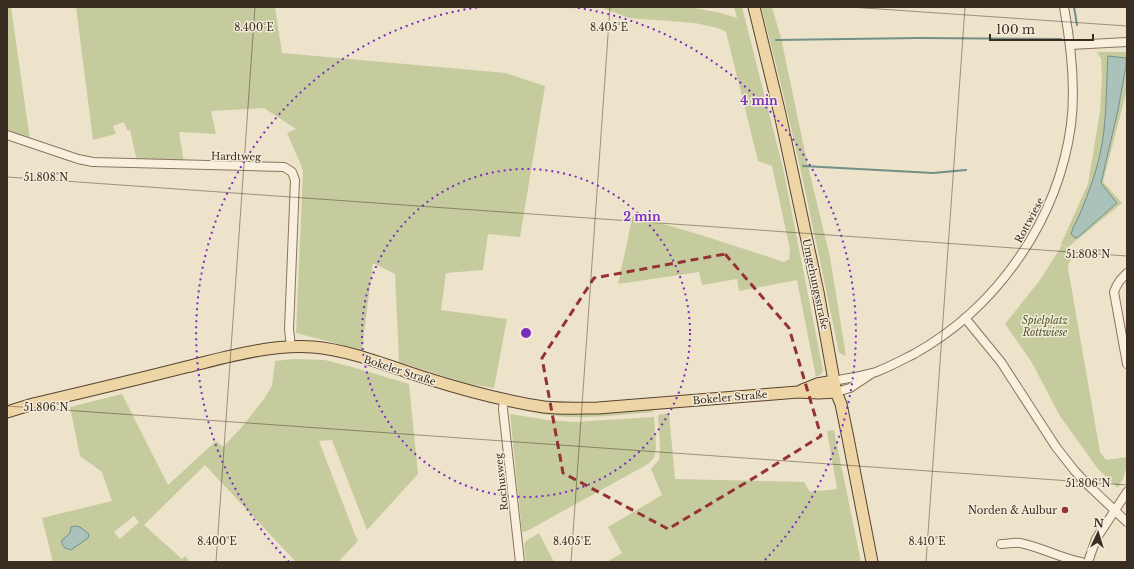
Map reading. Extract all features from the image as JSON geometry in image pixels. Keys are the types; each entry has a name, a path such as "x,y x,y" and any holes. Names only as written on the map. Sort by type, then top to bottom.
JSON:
{"main road":[{"name":"Umgehungsstraße","path":"754,7 780,114 822,315 836,392 841,404 872,562"},
{"name":"Bokeler Straße","path":"7,412 248,352 291,347 314,347 347,353 466,390 544,407 566,409 598,408 798,392 819,394 836,392"},
{"name":"Bokeler Straße","path":"798,392 817,384 834,381"}],"street":[{"name":"Rottwiese","path":"836,392 850,388 875,372 906,358 931,344 965,318 990,294 1020,256 1040,224 1056,187 1067,150 1072,117 1073,81 1070,45 1064,7"},
{"path":"1070,45 1127,42"},
{"name":"Hardtweg","path":"7,135 78,159 92,162 284,167 292,172 295,180 289,329 291,347"},
{"path":"1127,273 1116,285 1114,292 1123,322 1127,364"},
{"path":"965,318 1001,362 1056,447 1087,484 1127,522"},
{"name":"Rottwiese","path":"834,381 875,372"},
{"name":"Rochusweg","path":"504,399 503,409 520,562"},
{"path":"1088,562 1096,539 1127,492"},
{"path":"1001,544 1018,543 1081,562"}],"highlighted area":[{"path":"725,254 789,328 821,436 668,529 563,473 542,358 594,278"}],"green space":[{"path":"7,7 11,7 30,140 7,132"},
{"path":"76,7 275,7 282,53 506,73 545,86 520,237 488,234 483,270 446,273 441,310 507,319 494,388 468,384 399,362 395,274 373,263 362,350 296,333 303,172 287,133 296,129 264,108 211,111 216,134 179,132 184,162 137,161 130,130 127,130 124,122 113,126 116,134 93,140"},
{"path":"600,7 695,8 737,18 734,7 742,7 783,168 823,370 821,374 816,377 797,280 739,291 737,279 702,285 699,272 618,284 633,215 784,262 789,259 790,249 772,166 758,161 726,32 718,28 695,23 629,18"},
{"path":"761,7 772,7 781,38 807,162 830,257 846,356 839,353 793,136"},
{"path":"1097,52 1127,52 1127,89 1103,182 1122,203 1067,248 1061,244 1088,184 1100,112 1102,76 1101,59","holes":["1108,57 1126,58 1126,66 1118,110 1101,183 1117,203 1077,238 1072,231 1090,193 1101,152 1105,116"]},
{"name":"Spielplatz Rottwiese","path":"1062,245 1075,256 1070,261 1068,268 1100,452 1106,460 1127,457 1125,473 1118,488 1098,469 1060,416 1031,361 1005,324 1040,280"},
{"path":"294,359 325,360 409,384 418,474 367,530 332,440 319,441 358,541 338,562 296,562 205,465 144,525 182,559 185,556 190,562 53,562 42,518 112,501 102,472 80,456 70,407 122,394 168,485 216,441 223,447 241,428 264,399 272,386 275,361","holes":["134,516 139,522 120,539 114,532"]},
{"path":"508,407 649,408 654,412 568,417"},
{"path":"669,413 675,479 804,482 810,492 837,489 827,431 834,430 861,562 607,562 622,553 608,527 662,495 651,469 659,460 660,448 658,415"},
{"path":"510,414 548,420 574,422 654,417 656,448 654,458 648,464 527,531 522,532"},
{"path":"539,533 554,562 526,562 524,546 526,541"}],"water":[{"path":"1108,56 1126,58 1126,66 1118,110 1101,183 1117,203 1077,238 1071,234 1092,182 1102,142 1105,118"},
{"path":"71,527 80,527 89,534 88,538 71,550 65,548 62,544 62,540 67,536"}],"waterway":[{"path":"1074,7 1077,25"},
{"path":"776,40 918,38 1061,39"},
{"path":"803,166 933,173 966,170"}],"place":[{"name":"Norden & Aulbur","path":"1065,510"}]}
